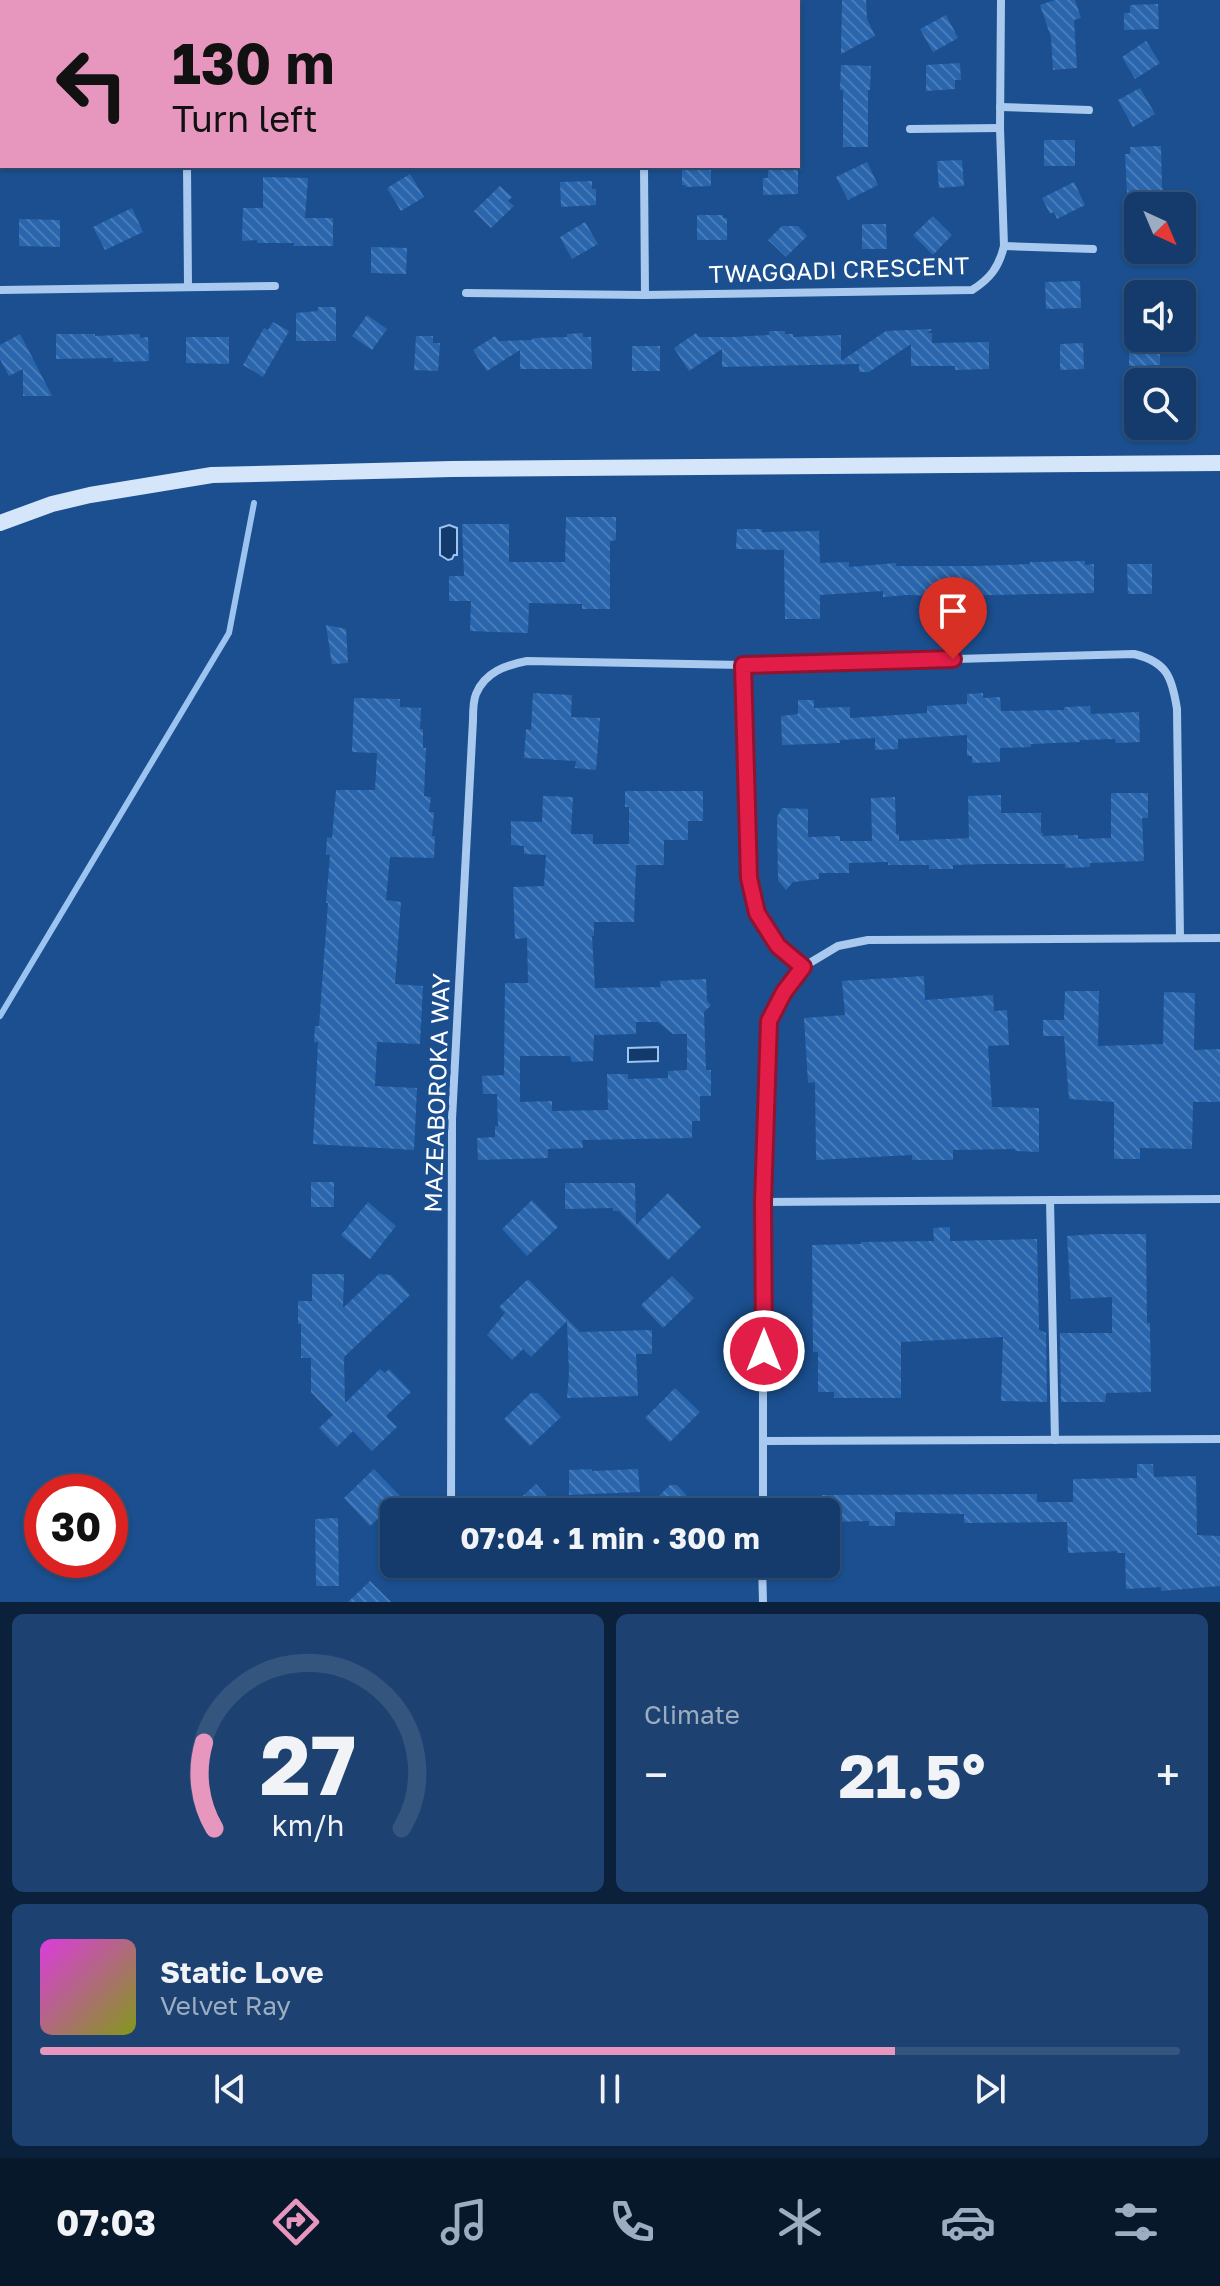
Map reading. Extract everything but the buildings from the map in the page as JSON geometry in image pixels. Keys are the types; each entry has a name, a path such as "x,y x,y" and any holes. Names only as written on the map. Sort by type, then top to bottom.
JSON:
{"street":[{"name":"TWAGQADI CRESCENT","path":"466,293 645,295 972,290 992,274 1001,261 1004,246 1000,128 1001,0"},
{"path":"1000,107 1089,110"},
{"path":"910,129 1000,128"},
{"path":"187,168 188,286"},
{"path":"644,168 645,295"},
{"path":"1004,246 1093,249"},
{"path":"0,290 275,286"},
{"path":"0,523 52,504 90,495 212,475 484,469 1220,463"},
{"path":"803,967 778,946 757,913 749,878 743,665 1134,654 1149,658 1161,666 1170,678 1177,709 1180,938"},
{"name":"MAZEABOROKA WAY","path":"451,1498 452,1119 475,695 486,679 504,665 527,661 743,665"},
{"path":"763,1498 763,1202 769,1021 784,992 803,967 838,946 868,940 1220,938"},
{"path":"763,1202 1220,1199"},
{"path":"1050,1200 1055,1440"},
{"path":"764,1441 1220,1439"},
{"path":"762,1578 763,1602"}],"water":[{"path":"449,525 457,528 457,555 448,560 440,555 440,528"},
{"path":"658,1047 658,1061 628,1062 628,1048"}],"waterway":[{"path":"0,1016 229,633 254,503"}],"route":[{"path":"764,1351 763,1202 769,1021 784,992 803,967 778,946 757,913 749,878 743,665 953,659"}]}
